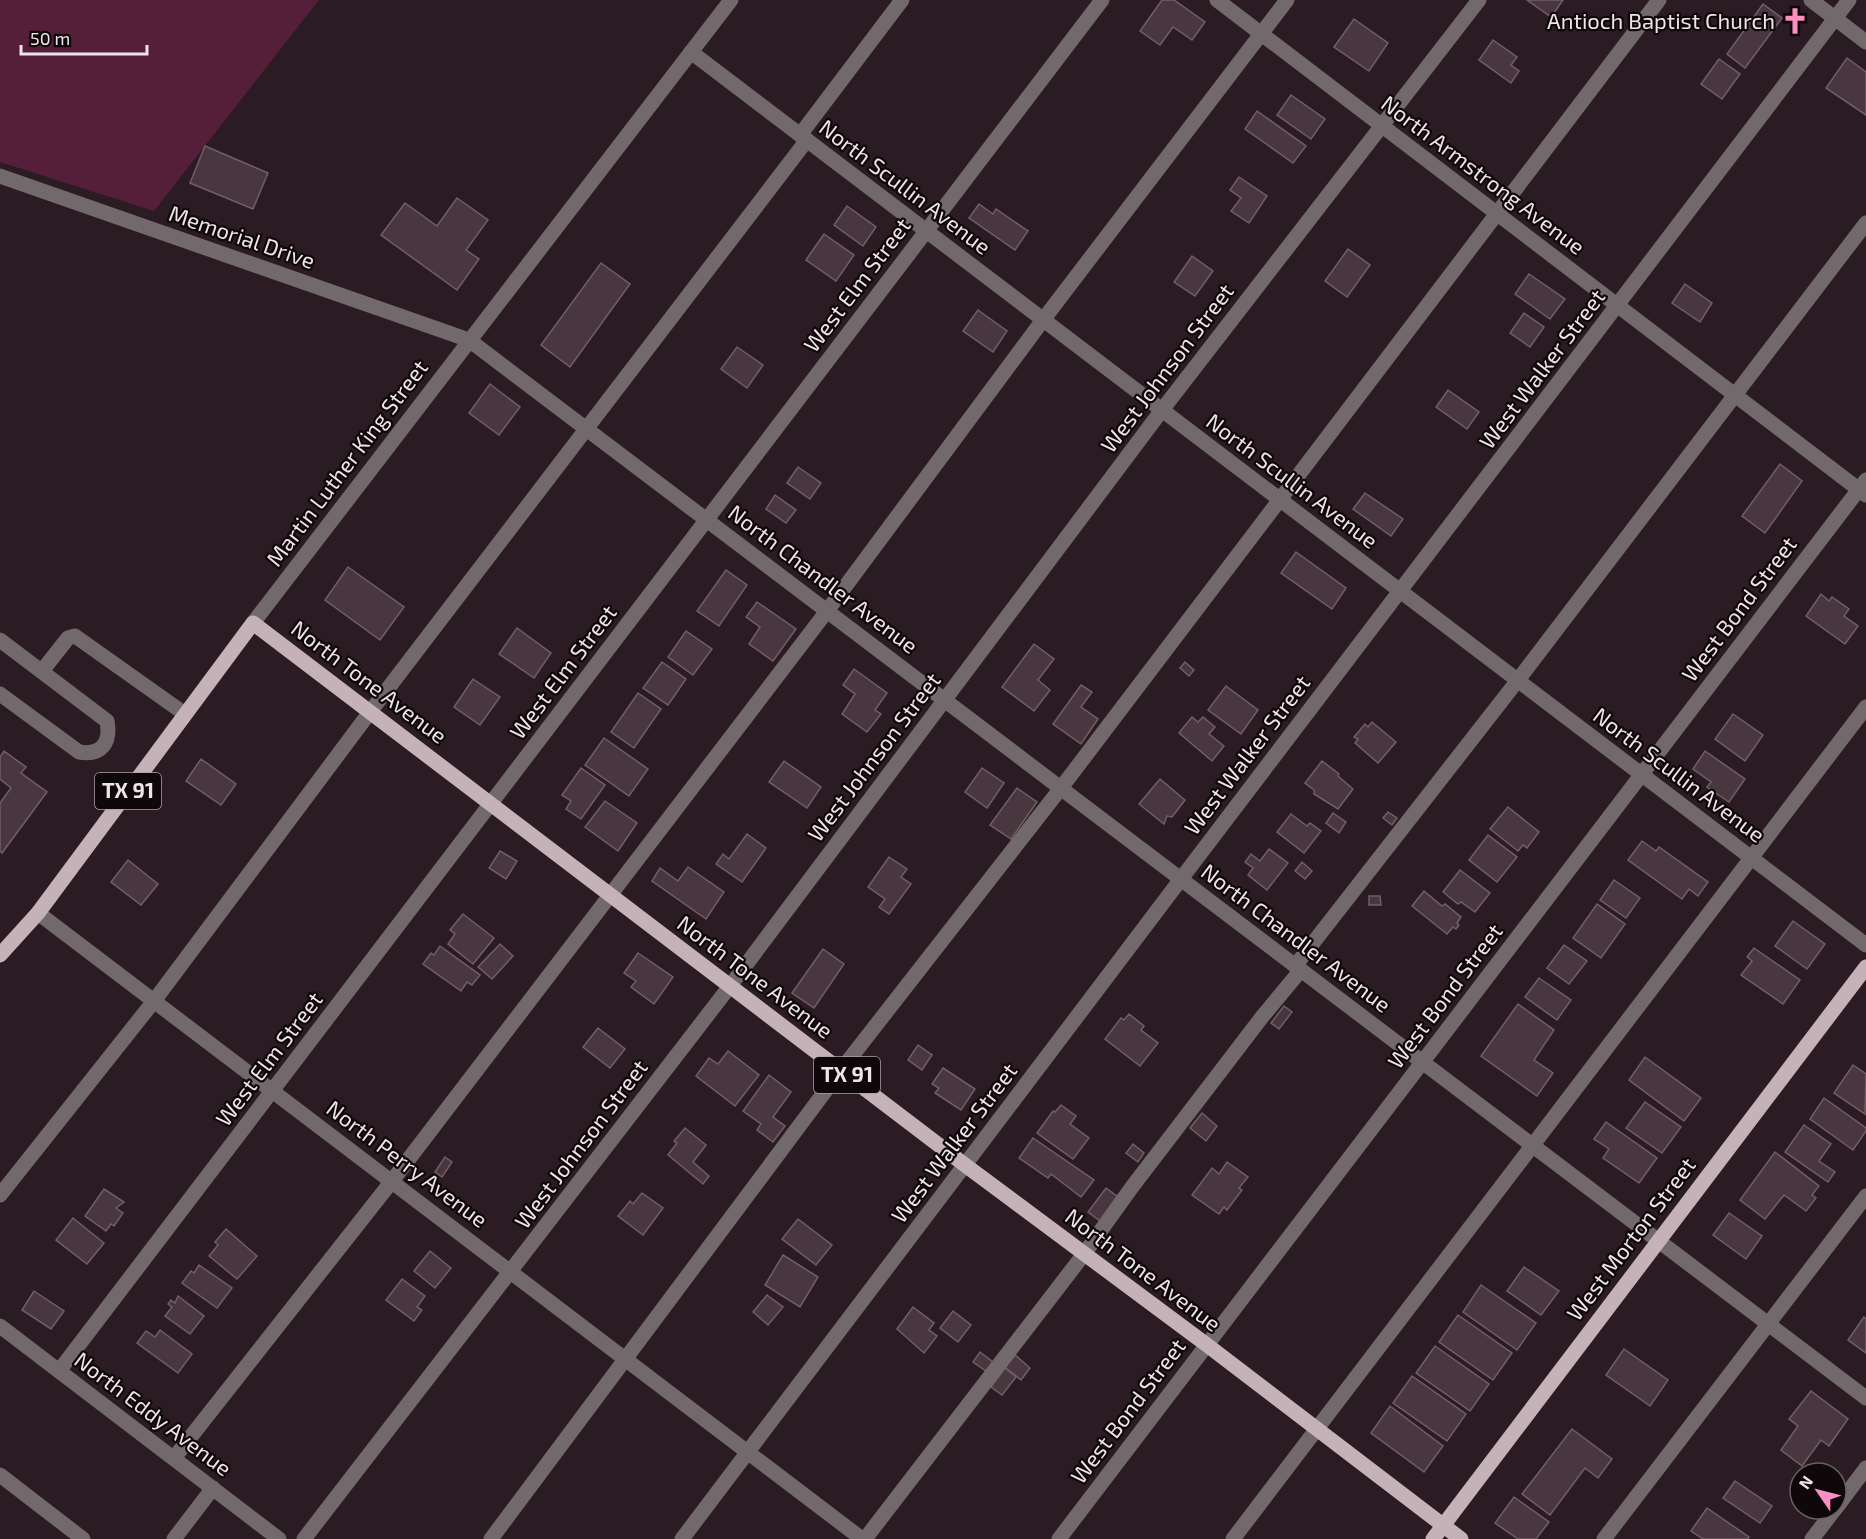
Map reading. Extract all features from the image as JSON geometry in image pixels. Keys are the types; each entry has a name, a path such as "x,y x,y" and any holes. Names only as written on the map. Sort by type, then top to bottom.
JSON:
{"main road":[{"name":"North Tone Avenue","path":"253,623 1461,1539"},
{"name":"Martin Luther King Street","path":"0,955 38,913 253,623"},
{"name":"West Morton Street","path":"1432,1539 1866,968"}],"street":[{"name":"Martin Luther King Street","path":"253,623 731,0"},
{"path":"0,1195 154,1001 370,712 587,429 804,138 902,0"},
{"name":"West Elm Street","path":"59,1371 1101,0"},
{"name":"North Armstrong Avenue","path":"1217,0 1736,396 1864,488"},
{"path":"174,1458 392,1181 827,610 1043,320 1287,0"},
{"name":"West Johnson Street","path":"304,1539 730,986 1162,410 1479,0"},
{"path":"491,1539 841,1070 1061,788 1659,0"},
{"path":"1811,0 1866,42"},
{"name":"West Walker Street","path":"682,1539 1849,0"},
{"name":"North Scullin Avenue","path":"691,52 1866,945"},
{"name":"Memorial Drive","path":"0,176 470,340"},
{"path":"864,1539 1084,1254 1298,968 1866,223"},
{"name":"North Chandler Avenue","path":"470,340 1866,1398"},
{"name":"West Bond Street","path":"1059,1539 1864,488"},
{"path":"42,671 68,638 75,636 185,714"},
{"path":"0,640 107,721 109,731 106,741 97,752 89,754 80,752 0,694"},
{"path":"1233,1539 1866,707"},
{"name":"North Perry Avenue","path":"38,913 864,1539"},
{"path":"1604,1539 1866,1196"},
{"name":"North Eddy Avenue","path":"0,1326 279,1539"},
{"path":"1848,1491 1866,1468"},
{"path":"0,1476 83,1539"},
{"path":"174,1539 213,1488"},
{"path":"1812,1539 1825,1521"}],"shaded area":[{"path":"0,0 319,0 154,211 0,162"}],"building":[{"path":"1162,0 1174,0 1205,22 1192,40 1173,27 1160,45 1140,31"},
{"path":"1527,0 1563,0 1551,17"},
{"path":"1763,4 1782,18 1745,68 1727,54"},
{"path":"1354,19 1388,43 1369,71 1334,47"},
{"path":"1493,40 1517,57 1511,65 1519,71 1511,83 1479,60"},
{"path":"1847,58 1866,72 1866,115 1826,88"},
{"path":"1719,59 1740,74 1722,99 1701,84"},
{"path":"1291,95 1325,119 1311,139 1277,115"},
{"path":"1257,111 1306,146 1293,163 1245,129"},
{"path":"205,146 268,173 253,209 190,183"},
{"path":"1239,177 1267,196 1249,223 1231,211 1241,198 1230,190"},
{"path":"457,198 488,220 466,250 479,259 457,290 381,235 405,203 437,226"},
{"path":"979,204 993,214 996,209 1028,231 1015,250 969,218"},
{"path":"847,206 876,227 863,246 834,225"},
{"path":"824,234 854,255 836,281 806,260"},
{"path":"1348,249 1370,265 1347,297 1325,281"},
{"path":"1192,256 1213,271 1195,296 1174,282"},
{"path":"601,263 630,284 570,367 541,345"},
{"path":"1529,274 1565,299 1550,319 1515,294"},
{"path":"1685,284 1712,303 1700,322 1672,303"},
{"path":"978,310 1007,331 993,352 963,331"},
{"path":"1524,313 1544,327 1530,347 1510,333"},
{"path":"737,347 763,365 747,388 721,369"},
{"path":"490,384 520,407 499,435 469,413"},
{"path":"1448,390 1479,412 1467,429 1436,407"},
{"path":"1780,464 1802,481 1765,533 1742,516"},
{"path":"798,467 821,483 810,499 787,483"},
{"path":"1365,493 1403,519 1391,536 1353,509"},
{"path":"775,495 796,510 786,523 766,509"},
{"path":"1296,552 1346,588 1332,609 1281,573"},
{"path":"348,567 404,607 380,640 325,600"},
{"path":"726,570 747,585 719,626 697,611"},
{"path":"1821,594 1829,601 1832,597 1849,609 1844,616 1858,626 1845,644 1806,616"},
{"path":"757,602 796,629 773,661 749,644 760,627 746,617"},
{"path":"517,628 551,653 534,678 499,654"},
{"path":"686,631 712,649 693,675 668,657"},
{"path":"1034,644 1054,659 1038,680 1050,690 1034,711 1002,687"},
{"path":"662,662 686,679 668,705 643,688"},
{"path":"1185,662 1194,670 1189,676 1180,668"},
{"path":"854,669 887,693 875,710 881,714 867,732 842,714 855,694 843,685"},
{"path":"473,679 500,697 480,725 454,707"},
{"path":"1081,685 1092,692 1081,707 1098,719 1081,744 1053,724"},
{"path":"1226,686 1258,710 1241,734 1208,710"},
{"path":"638,693 661,709 634,748 611,732"},
{"path":"1733,714 1763,735 1745,761 1715,739"},
{"path":"1192,717 1198,722 1203,717 1215,727 1209,734 1224,746 1212,761 1179,733"},
{"path":"1372,722 1396,742 1378,763 1355,743 1358,739 1354,737 1365,724 1368,727"},
{"path":"604,738 648,769 629,796 585,765"},
{"path":"4,751 26,767 21,773 47,792 2,853 0,851 0,803 11,788 0,779 0,757"},
{"path":"1705,751 1745,779 1729,802 1707,787 1711,782 1693,769"},
{"path":"201,759 236,784 221,805 186,781"},
{"path":"784,761 821,787 807,808 769,782"},
{"path":"1322,761 1353,789 1338,809 1314,794 1314,790 1305,783"},
{"path":"581,768 605,785 581,819 566,809 571,801 562,795"},
{"path":"982,768 1004,783 987,808 965,792"},
{"path":"1160,779 1185,800 1172,817 1167,816 1164,824 1139,804"},
{"path":"1017,788 1037,802 1011,839 990,825"},
{"path":"605,801 637,823 618,851 585,827"},
{"path":"1508,807 1539,832 1527,848 1523,845 1518,851 1490,829"},
{"path":"1388,812 1397,818 1392,825 1383,818"},
{"path":"1333,813 1346,822 1339,833 1326,823"},
{"path":"1291,814 1307,826 1310,823 1321,831 1304,853 1277,832"},
{"path":"747,834 766,848 742,882 716,864 723,854 729,859"},
{"path":"1488,835 1517,857 1497,882 1469,860"},
{"path":"1642,841 1656,851 1659,847 1708,882 1698,896 1689,889 1682,899 1628,860"},
{"path":"1269,849 1288,863 1267,890 1248,875 1253,868 1245,862 1251,854 1260,861"},
{"path":"500,851 517,861 506,879 489,868"},
{"path":"889,857 907,869 901,877 911,884 889,914 879,907 885,899 868,887"},
{"path":"128,860 158,884 141,905 111,882"},
{"path":"1302,862 1312,871 1305,879 1295,871"},
{"path":"688,867 724,892 706,919 652,881 660,868 678,881"},
{"path":"1460,870 1490,893 1475,912 1461,902 1458,904 1443,892"},
{"path":"1614,880 1640,898 1626,918 1600,900"},
{"path":"1424,891 1442,906 1445,904 1461,917 1456,929 1453,927 1447,934 1412,906"},
{"path":"1369,896 1380,896 1381,905 1369,905"},
{"path":"1597,904 1625,924 1601,958 1573,938"},
{"path":"463,914 494,938 473,964 448,944 455,934 450,930"},
{"path":"1793,921 1825,944 1807,969 1775,946"},
{"path":"500,944 513,956 492,979 478,967"},
{"path":"1564,945 1587,961 1569,984 1547,968"},
{"path":"440,946 480,975 472,985 467,982 461,991 423,964 431,953 434,955"},
{"path":"1754,948 1800,980 1783,1004 1741,975 1752,961 1747,957"},
{"path":"823,949 844,964 814,1008 792,993"},
{"path":"638,953 673,977 654,1004 631,987 636,981 624,973"},
{"path":"1539,978 1571,1000 1557,1020 1525,997"},
{"path":"1518,1004 1554,1030 1534,1060 1553,1073 1537,1096 1481,1056"},
{"path":"1284,1006 1292,1012 1279,1029 1271,1023"},
{"path":"1129,1014 1144,1026 1141,1030 1158,1043 1140,1066 1105,1039 1121,1018 1124,1020"},
{"path":"598,1028 625,1049 610,1068 583,1047"},
{"path":"918,1045 932,1055 922,1070 908,1060"},
{"path":"728,1051 759,1075 735,1106 696,1076 709,1058 718,1064"},
{"path":"1645,1057 1701,1098 1684,1121 1629,1080"},
{"path":"1853,1065 1866,1074 1865,1114 1834,1093"},
{"path":"943,1068 975,1089 961,1110 935,1093 939,1088 932,1084"},
{"path":"769,1075 791,1092 773,1117 785,1126 773,1142 757,1130 761,1124 743,1111"},
{"path":"1824,1098 1866,1128 1853,1150 1810,1119"},
{"path":"1645,1102 1681,1127 1662,1153 1626,1128"},
{"path":"1061,1105 1076,1116 1070,1124 1089,1138 1073,1159 1037,1133 1053,1111 1055,1112"},
{"path":"1202,1113 1217,1126 1206,1141 1190,1128"},
{"path":"1606,1122 1657,1158 1639,1183 1603,1158 1609,1149 1594,1139"},
{"path":"1804,1125 1831,1144 1819,1161 1835,1172 1828,1182 1785,1152"},
{"path":"685,1128 706,1145 693,1162 709,1176 703,1184 668,1155 677,1143 674,1141"},
{"path":"1033,1138 1094,1180 1081,1197 1051,1174 1048,1178 1019,1158"},
{"path":"1133,1144 1144,1153 1138,1162 1126,1153"},
{"path":"1775,1152 1819,1186 1812,1195 1816,1198 1806,1211 1784,1195 1765,1219 1740,1200"},
{"path":"445,1157 452,1162 442,1177 435,1172"},
{"path":"1227,1162 1248,1177 1239,1188 1242,1190 1227,1210 1224,1207 1219,1214 1192,1195 1212,1168 1219,1174"},
{"path":"1106,1188 1118,1197 1100,1221 1088,1212"},
{"path":"104,1189 124,1202 116,1208 123,1213 114,1226 111,1224 106,1231 85,1216"},
{"path":"642,1193 663,1208 643,1235 618,1216 630,1201 633,1204"},
{"path":"1729,1213 1762,1236 1746,1259 1713,1235"},
{"path":"73,1218 104,1243 87,1264 56,1240"},
{"path":"798,1219 832,1245 816,1265 782,1239"},
{"path":"226,1229 257,1256 237,1279 209,1256 218,1245 215,1242"},
{"path":"430,1251 451,1268 435,1288 414,1271"},
{"path":"783,1255 818,1277 800,1307 765,1285"},
{"path":"199,1265 232,1288 217,1308 182,1283 191,1271 194,1273"},
{"path":"1524,1267 1559,1291 1541,1315 1507,1291"},
{"path":"402,1279 425,1296 417,1307 422,1310 414,1321 386,1300"},
{"path":"1481,1285 1536,1323 1517,1350 1463,1312"},
{"path":"34,1291 64,1311 51,1329 22,1310"},
{"path":"767,1295 783,1307 768,1325 753,1312"},
{"path":"178,1296 204,1316 190,1334 165,1316 172,1307 168,1304 171,1300 175,1303"},
{"path":"913,1307 934,1323 929,1330 937,1336 924,1353 897,1329"},
{"path":"953,1311 971,1325 958,1342 940,1328"},
{"path":"1458,1315 1512,1353 1493,1380 1439,1342"},
{"path":"1864,1317 1866,1319 1866,1353 1848,1340"},
{"path":"160,1330 192,1354 178,1373 137,1343 146,1331 155,1337"},
{"path":"1435,1346 1489,1384 1470,1411 1416,1373"},
{"path":"1624,1349 1668,1380 1650,1406 1606,1375"},
{"path":"980,1352 993,1362 986,1371 973,1362"},
{"path":"1015,1355 1030,1368 1021,1380 1005,1367"},
{"path":"1005,1368 1016,1377 1002,1395 991,1387"},
{"path":"1412,1376 1466,1414 1447,1441 1393,1403"},
{"path":"1811,1391 1848,1419 1829,1446 1821,1440 1806,1461 1795,1461 1781,1450 1798,1426 1789,1419"},
{"path":"1390,1406 1443,1446 1424,1472 1371,1433"},
{"path":"1572,1429 1612,1459 1598,1478 1585,1468 1550,1515 1522,1494"},
{"path":"1735,1481 1772,1506 1760,1523 1723,1498"},
{"path":"1514,1497 1549,1522 1536,1539 1518,1539 1495,1523"},
{"path":"1707,1508 1749,1537 1748,1539 1703,1539 1691,1531"}],"place":[{"name":"Antioch Baptist Church","path":"1795,21"}]}
